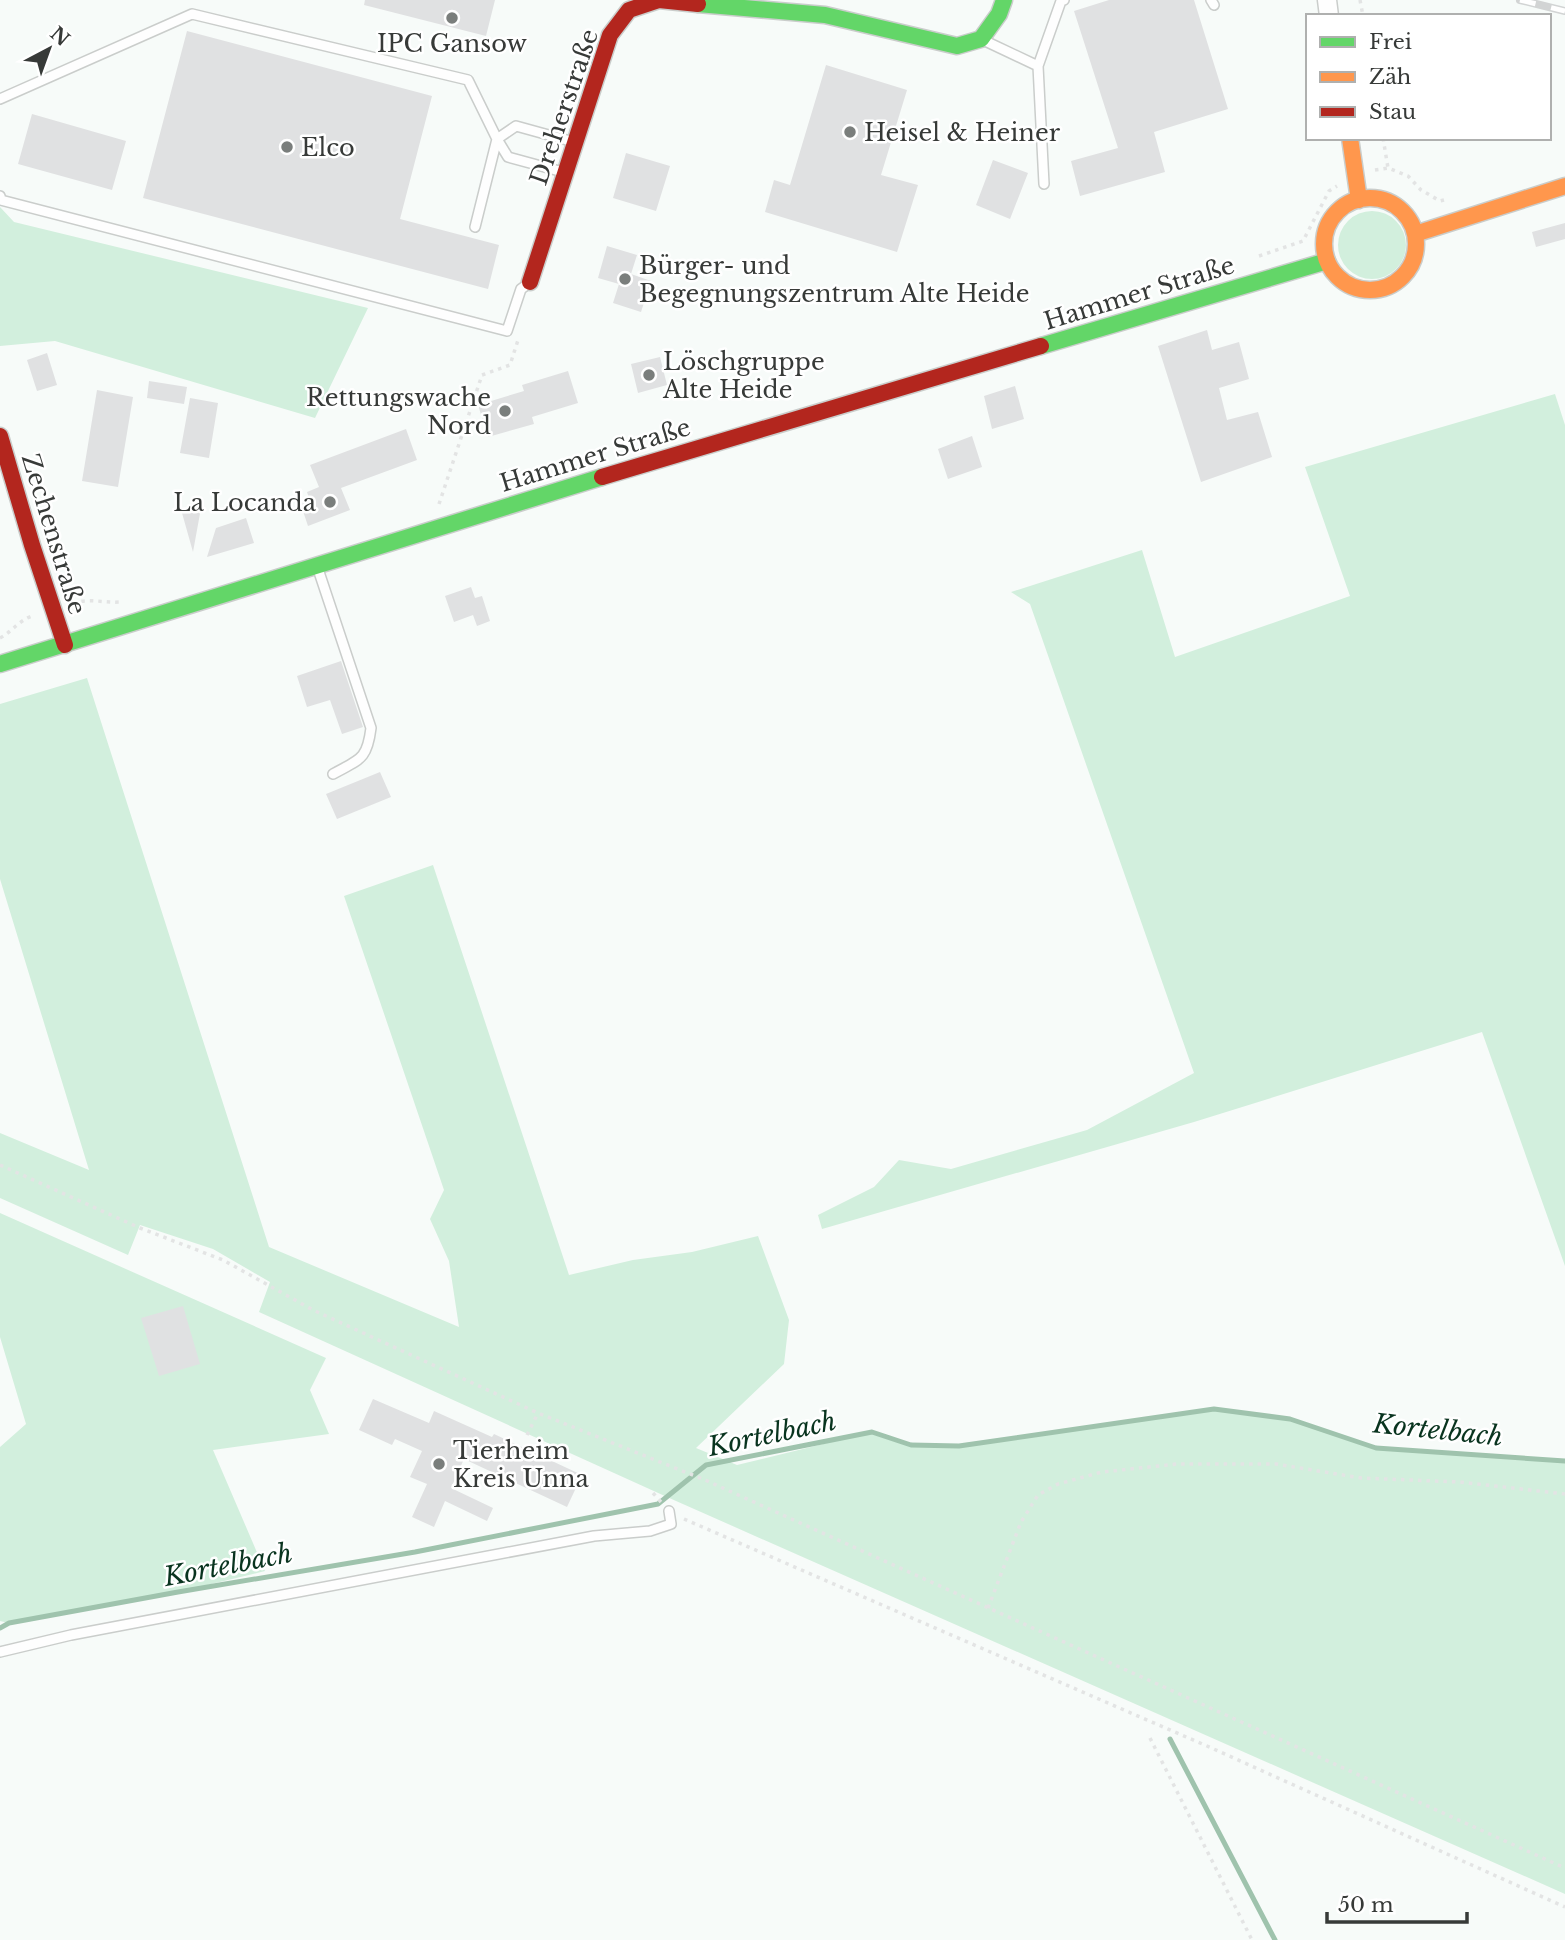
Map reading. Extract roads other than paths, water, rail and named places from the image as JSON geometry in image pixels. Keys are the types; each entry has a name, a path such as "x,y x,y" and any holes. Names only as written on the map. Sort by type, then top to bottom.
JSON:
{"main road":[{"path":"981,39 999,14 1004,0"},
{"name":"Dreherstraße","path":"530,282 610,35 629,10 659,1 825,15 957,46 981,39"},
{"path":"1350,140 1359,200"},
{"path":"1415,234 1565,186"},
{"path":"1374,198 1400,209 1410,220 1415,234 1415,257 1404,276 1392,285 1377,290 1361,290 1347,284 1335,274 1327,261 1324,242 1329,223 1342,208 1359,200 1374,198"},
{"name":"Hammer Straße","path":"0,664 684,452 1327,261"},
{"name":"Zechenstraße","path":"0,436 65,645"}],"lane":[{"path":"1044,184 1038,66 1061,1 1064,0"},
{"path":"0,99 192,14 468,80 508,157 566,173"},
{"path":"981,39 1038,66"},
{"path":"475,227 497,139 516,126 575,142"},
{"path":"0,196 1,200 507,331 521,289 530,282"},
{"path":"317,565 372,728 370,742 361,759 333,774"},
{"path":"0,1653 71,1634 594,1536 650,1531 671,1524 669,1511"}],"waterway":[{"name":"Kortelbach","path":"0,1628 9,1623 415,1552 658,1504 706,1465 872,1432 911,1445 959,1446 1214,1409 1290,1419 1376,1448 1565,1461"},
{"path":"1170,1739 1275,1940"}],"railway":[{"path":"1520,0 1565,11"}],"place":[{"name":"IPC Gansow","path":"452,18"},
{"name":"Heisel & Heiner","path":"850,132"},
{"name":"Elco","path":"287,147"},
{"name":"Bürger- und Begegnungszentrum Alte Heide","path":"625,279"},
{"name":"Löschgruppe Alte Heide","path":"649,375"},
{"name":"Rettungswache Nord","path":"505,411"},
{"name":"La Locanda","path":"330,502"},
{"name":"Tierheim Kreis Unna","path":"439,1464"}]}
